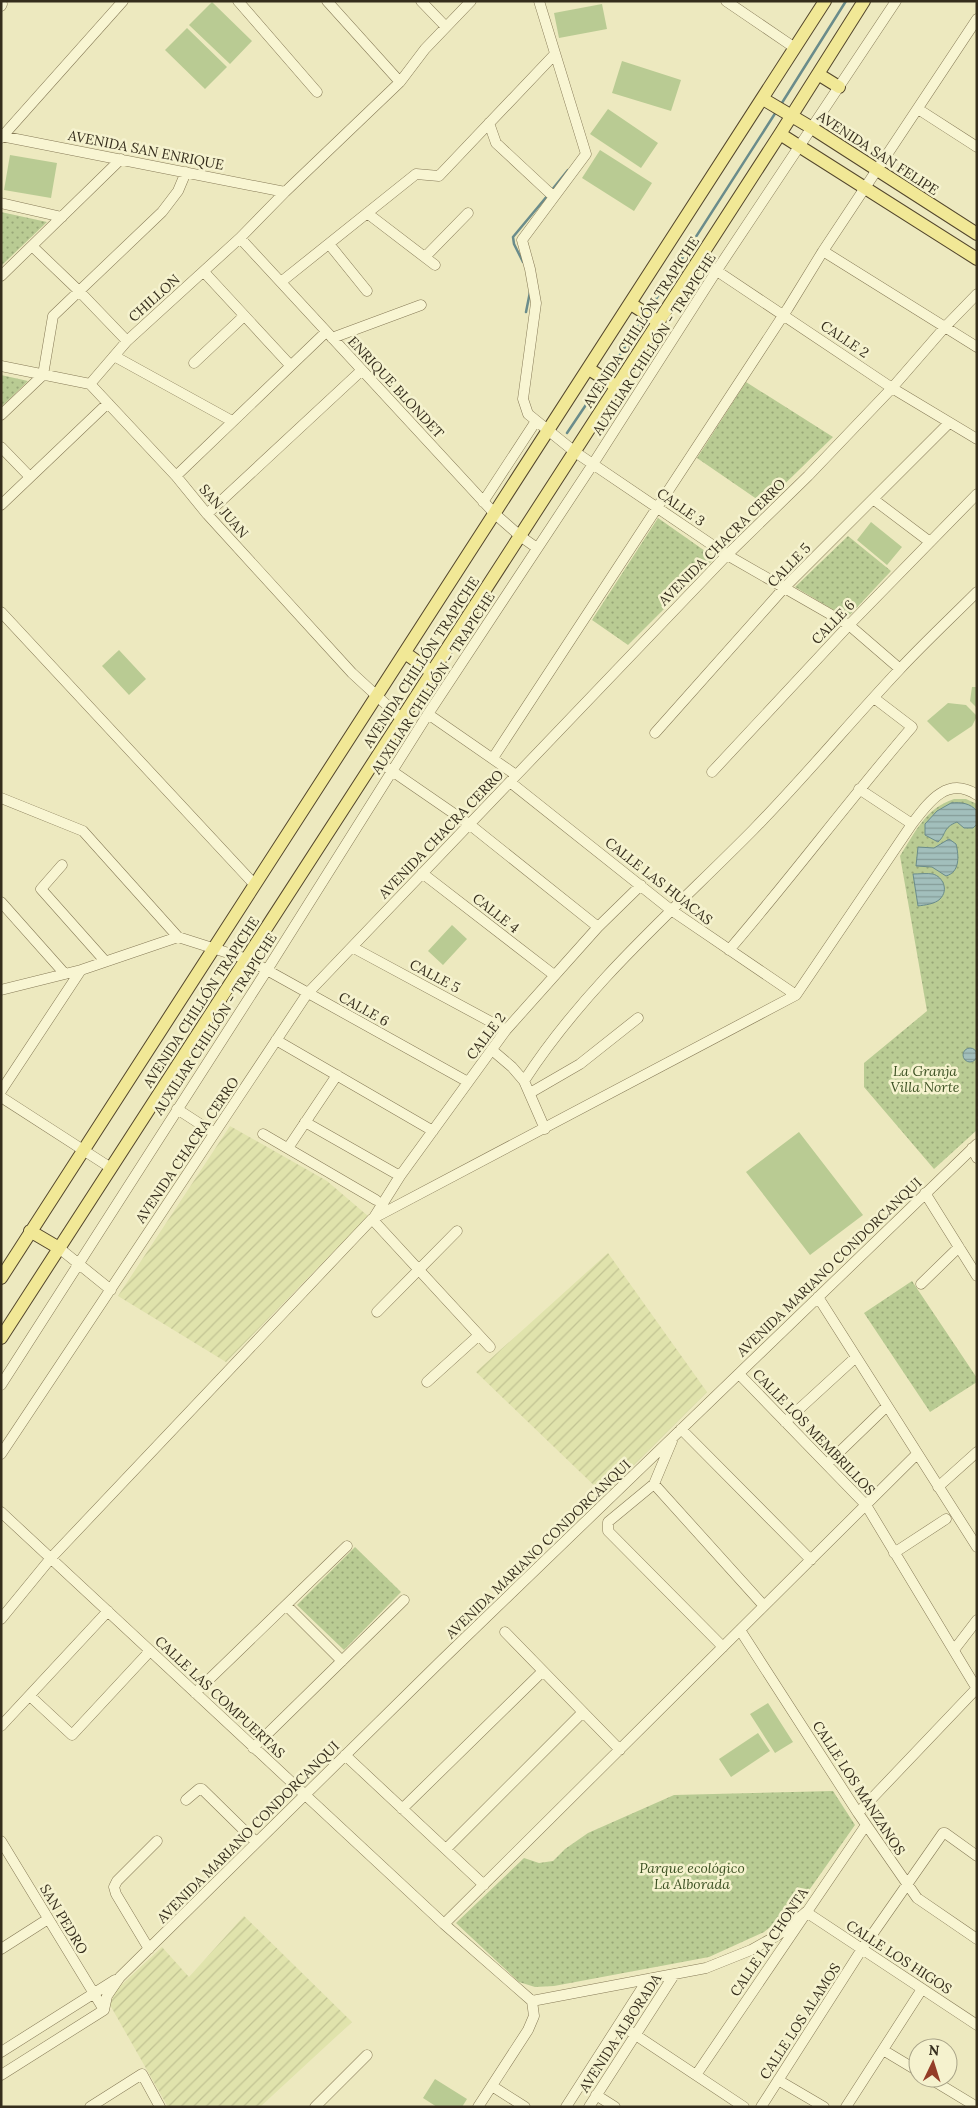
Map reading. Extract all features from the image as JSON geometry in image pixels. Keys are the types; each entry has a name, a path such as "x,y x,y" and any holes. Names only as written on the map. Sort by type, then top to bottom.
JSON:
{"main road":[{"name":"AVENIDA CHILLÓN TRAPICHE","path":"1,1278 825,1"},
{"name":"AVENIDA CHILLÓN TRAPICHE","path":"1,1338 792,116 864,1"},
{"path":"818,74 839,87"},
{"name":"AVENIDA SAN FELIPE","path":"763,99 812,128 977,234"},
{"path":"780,134 977,260"},
{"path":"631,304 658,322"},
{"path":"589,369 617,387"},
{"path":"405,653 432,672"},
{"path":"30,1232 59,1248"}],"street":[{"path":"2,137 123,1"},
{"path":"253,1 241,5 317,92"},
{"path":"327,1 400,82"},
{"path":"421,1 446,27"},
{"name":"CHILLON","path":"90,384 127,341 240,238 284,192 400,82 424,49 472,1"},
{"path":"281,282 416,174 439,176 555,54 540,1"},
{"path":"726,1 795,48"},
{"name":"AUXILIAR CHILLÓN - TRAPICHE","path":"1,1385 267,970 428,714 593,464 717,270 896,1"},
{"path":"494,758 784,314 823,251 878,171 977,19"},
{"name":"CALLE 3","path":"555,54 586,154 522,240 530,269 536,304 523,399 528,414 575,452 726,555 849,626 900,669"},
{"path":"918,109 977,147"},
{"path":"489,123 496,143 554,197"},
{"name":"AVENIDA SAN ENRIQUE","path":"2,137 284,192"},
{"path":"1,276 121,160"},
{"path":"1,415 43,375 53,316 162,212 178,191 186,172"},
{"path":"1,203 62,217"},
{"path":"367,213 435,265"},
{"path":"425,257 468,213"},
{"name":"ENRIQUE BLONDET","path":"240,238 495,514 537,548"},
{"path":"329,244 367,291"},
{"path":"32,246 127,341"},
{"path":"823,251 977,347"},
{"name":"CALLE 2","path":"699,259 784,314 892,388 977,439"},
{"path":"204,272 290,366"},
{"name":"AVENIDA CHACRA CERRO","path":"1,1454 307,994 726,555 808,476 892,388 945,327 977,294"},
{"path":"176,476 290,366 329,335 422,305"},
{"path":"194,363 244,316"},
{"path":"114,356 232,421"},
{"path":"1,366 90,384"},
{"path":"206,514 362,370"},
{"name":"SAN JUAN","path":"90,384 176,476 206,514 352,673 402,719"},
{"path":"1,505 108,403"},
{"path":"484,502 536,421"},
{"name":"CALLE 5","path":"655,733 784,588 950,423"},
{"path":"1,447 30,477"},
{"name":"CALLE 6","path":"712,772 849,626 977,494"},
{"path":"873,499 930,542"},
{"path":"524,1081 539,1057 576,1011 671,910 754,829 900,669 977,592"},
{"path":"1,612 255,885"},
{"path":"729,950 859,789 912,727 874,698"},
{"name":"CALLE LAS HUACAS","path":"428,714 494,758 513,778 671,910 796,995"},
{"path":"376,760 469,824 598,928"},
{"path":"1,1619 51,1558 372,1219 796,995 912,824 930,801 945,790 959,788 977,795"},
{"path":"859,789 912,824"},
{"path":"1,798 83,831 178,937 81,970 1,990"},
{"path":"62,865 41,889 105,961"},
{"name":"CALLE 4","path":"422,873 554,975"},
{"name":"CALLE 2","path":"372,1219 400,1176 506,1030 554,975 641,885"},
{"path":"3,909 65,974"},
{"name":"CALLE 6","path":"178,937 247,959 468,1082"},
{"name":"CALLE 5","path":"352,947 506,1030"},
{"path":"1,1091 81,970"},
{"path":"530,1093 580,1064 638,1018"},
{"path":"276,1040 433,1131"},
{"path":"492,1050 512,1067 524,1081 545,1129"},
{"path":"288,1148 337,1075"},
{"path":"1,1097 111,1168"},
{"path":"177,1109 214,1133"},
{"path":"305,1122 400,1176"},
{"path":"263,1134 376,1200"},
{"name":"AVENIDA MARIANO CONDORCANQUI","path":"1,2052 120,1977 345,1755 925,1193 975,1150"},
{"path":"925,1193 977,1276"},
{"path":"372,1219 490,1347"},
{"path":"376,1312 456,1231"},
{"path":"921,1284 959,1247"},
{"path":"59,1248 111,1290"},
{"path":"818,1297 917,1454 975,1541"},
{"path":"427,1382 479,1335"},
{"path":"786,1422 856,1357"},
{"name":"CALLE LOS MEMBRILLOS","path":"739,1374 866,1505 977,1689"},
{"path":"827,1464 887,1406"},
{"path":"723,1647 608,1531 608,1522 654,1484 678,1432 811,1560"},
{"path":"938,1486 977,1452"},
{"path":"444,1924 917,1454"},
{"path":"654,1484 764,1606"},
{"name":"CALLE LAS COMPUERTAS","path":"1,1512 444,1924 532,2002"},
{"path":"894,1552 946,1519"},
{"path":"195,1693 347,1546"},
{"path":"254,1748 404,1600"},
{"path":"286,1605 342,1661"},
{"path":"1,1726 108,1611"},
{"path":"954,1650 977,1620"},
{"name":"CALLE LOS MANZANOS","path":"740,1630 906,1884 917,1898 977,1939"},
{"path":"505,1632 620,1750"},
{"path":"30,1696 72,1735 150,1651"},
{"path":"402,1809 543,1671"},
{"path":"858,1812 977,1689"},
{"path":"446,1850 583,1712"},
{"path":"345,1755 484,1885"},
{"path":"186,1800 199,1789 202,1789 256,1842"},
{"name":"CALLE LA CHONTA","path":"696,2075 866,1825"},
{"name":"CALLE LOS ALAMOS","path":"761,2107 862,1949 943,1833 977,1856"},
{"path":"149,1949 116,1894 114,1887 117,1881 157,1841"},
{"name":"SAN PEDRO","path":"1,1842 104,2010"},
{"path":"478,2107 528,2030 534,2016 532,2002 706,1968 751,1950 778,1935 806,1912"},
{"name":"CALLE LOS HIGOS","path":"806,1912 977,2025"},
{"path":"1,1949 48,1919"},
{"name":"AVENIDA ALBORADA","path":"589,2107 674,1975"},
{"name":"AVENIDA MARIANO CONDORCANQUI","path":"104,2010 107,1996 120,1977"},
{"name":"AVENIDA ALBORADA","path":"566,2107 648,1979"},
{"path":"846,2107 922,1989"},
{"path":"1,2075 104,2010"},
{"path":"619,2024 744,2107"},
{"path":"883,2050 908,2065"},
{"path":"315,2107 367,2055"},
{"path":"90,2107 142,2074 160,2107"},
{"path":"778,2080 824,2107"},
{"path":"492,2086 524,2107"},
{"path":"946,2088 977,2107"},
{"path":"596,2095 615,2107"}],"green space":[{"path":"212,2 252,41 230,64 189,25"},
{"path":"602,4 607,29 559,38 554,13"},
{"path":"187,28 227,67 205,89 165,50"},
{"path":"622,61 681,80 671,111 612,93"},
{"path":"608,109 658,143 641,168 590,134"},
{"path":"600,150 652,183 634,211 582,178"},
{"path":"10,155 57,163 51,198 4,190"},
{"path":"1,212 47,222 1,266"},
{"path":"1,375 28,381 1,407"},
{"path":"746,382 833,437 764,504 697,458"},
{"path":"658,518 715,558 628,645 592,620"},
{"path":"871,522 902,547 887,565 857,540"},
{"path":"848,536 891,571 847,618 795,587"},
{"path":"119,650 146,679 129,695 102,666"},
{"path":"972,687 977,687 977,708 970,701"},
{"path":"948,703 966,705 977,716 972,726 948,742 927,721"},
{"name":"La Granja Villa Norte","path":"954,799 966,799 977,804 977,1130 934,1169 864,1087 864,1063 927,1011 900,856 928,815 944,803"},
{"path":"452,925 467,939 443,965 428,951"},
{"path":"230,1126 327,1181 368,1216 226,1362 118,1296"},
{"path":"799,1132 863,1215 810,1255 746,1172"},
{"path":"608,1253 707,1392 604,1495 476,1372"},
{"path":"912,1281 977,1378 977,1382 930,1412 864,1313"},
{"path":"355,1547 401,1592 344,1650 297,1605"},
{"path":"768,1703 793,1742 775,1753 750,1714"},
{"path":"758,1733 770,1751 731,1777 719,1759"},
{"name":"Parque ecológico La Alborada","path":"833,1791 855,1825 800,1903 764,1932 709,1957 554,1986 535,1987 519,1982 456,1923 524,1858 539,1863 553,1861 565,1849 588,1833 674,1795"},
{"path":"244,1916 352,2022 260,2107 168,2107 110,2005 115,1991 162,1947 189,1977"},
{"path":"435,2079 467,2099 462,2107 437,2107 423,2098"}],"water":[{"path":"951,803 965,804 974,808 977,811 977,824 973,828 964,828 957,822 947,829 938,842 925,835 925,824 937,811"},
{"path":"949,839 956,844 958,854 956,867 951,874 946,876 932,867 916,866 918,847 934,848"},
{"path":"913,874 933,874 940,878 944,884 944,892 938,901 918,906"},
{"path":"970,1048 975,1050 977,1055 975,1060 970,1062 965,1060 963,1055 965,1050"}],"waterway":[{"path":"780,106 846,1"},
{"path":"649,310 776,112"},
{"path":"551,191 568,170"},
{"path":"523,262 514,244 513,237 548,195"},
{"path":"526,312 530,292"},
{"path":"607,375 645,316"},
{"path":"567,433 602,381"}]}
